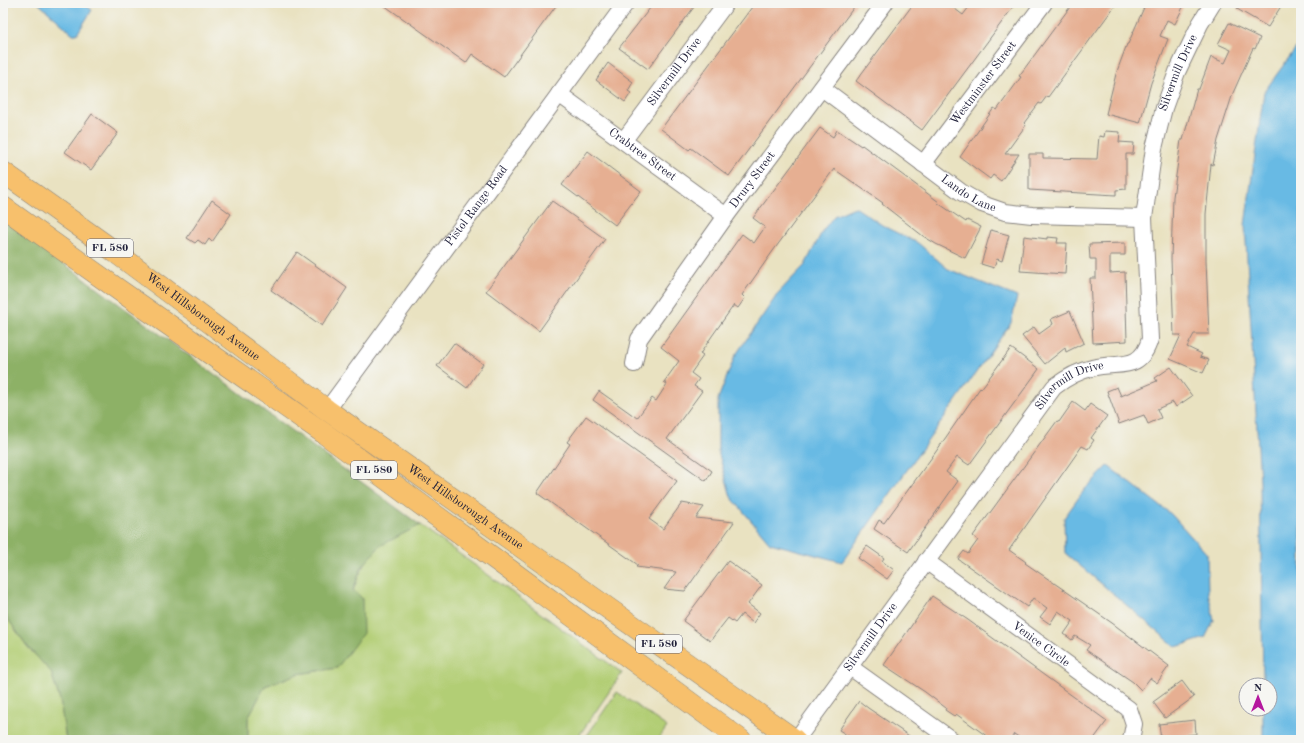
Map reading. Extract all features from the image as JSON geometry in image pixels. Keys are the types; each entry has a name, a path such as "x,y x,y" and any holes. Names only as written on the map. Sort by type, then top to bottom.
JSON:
{"main road":[{"name":"West Hillsborough Avenue","path":"3,172 108,246 327,410 796,740"},
{"name":"West Hillsborough Avenue","path":"3,207 325,434 741,740"},
{"path":"119,290 156,302 301,404 327,410"},
{"path":"325,434 328,429 335,430 485,539 523,549"}],"street":[{"name":"Pistol Range Road","path":"327,410 626,3"},
{"name":"Silvermill Drive","path":"624,140 726,3"},
{"name":"Drury Street","path":"634,364 639,339 726,216 885,3"},
{"name":"Westminster Street","path":"923,164 1044,3"},
{"name":"Silvermill Drive","path":"796,740 1054,387 1070,375 1093,367 1131,363 1146,353 1150,339 1144,218 1154,148 1164,108 1177,72 1200,24 1214,3"},
{"name":"Lando Lane","path":"822,88 961,192 982,204 1005,212 1032,215 1144,218"},
{"name":"Crabtree Street","path":"559,94 726,216"},
{"name":"Venice Circle","path":"926,561 1129,709 1134,724 1131,740"},
{"path":"850,667 952,740"}],"green space":[{"path":"3,219 420,525 380,546 362,567 353,590 362,598 363,633 337,668 298,674 265,686 248,718 248,740 66,740 60,700 51,672 27,646 3,612"},
{"path":"420,525 622,673 576,740 248,740 248,718 265,686 298,674 337,668 346,620 355,585 370,556 380,546 389,540"},
{"path":"3,612 27,646 51,672 60,700 66,740 3,740"},
{"path":"617,692 667,727 658,740 584,740"}],"water":[{"path":"38,3 82,3 92,10 77,34 73,34"},
{"path":"1301,41 1301,740 1263,740 1263,717 1278,717 1278,677 1263,677 1260,481 1245,225 1264,92"},
{"path":"855,207 885,227 918,243 948,269 1017,297 1011,323 842,562 770,543 731,497 718,451 718,399 735,356 779,292 805,265 823,230 834,216"},
{"path":"1108,466 1171,514 1207,554 1208,592 1214,620 1205,638 1176,647 1065,553 1064,518 1085,489"}],"building":[{"path":"381,3 558,3 504,77 472,54 466,63"},
{"path":"654,3 697,3 648,69 619,48"},
{"path":"755,3 857,3 729,176 691,148 689,150 661,129"},
{"path":"914,3 947,3 963,15 972,3 1016,3 922,130 856,81"},
{"path":"1073,3 1117,3 1048,97 1047,96 1041,104 1039,103 1024,123 1026,125 1005,154 1019,154 1001,181 993,175 990,179 960,157 994,108 997,110 1021,77 1019,76"},
{"path":"1146,3 1185,3 1175,24 1167,20 1160,36 1168,39 1151,83 1140,123 1106,114 1116,74 1127,44"},
{"path":"1241,3 1283,3 1268,27 1237,9"},
{"path":"1229,23 1260,38 1255,49 1253,48 1233,93 1218,140 1213,165 1211,164 1206,214 1209,334 1194,334 1187,347 1202,354 1200,357 1209,360 1203,373 1170,359 1181,335 1174,335 1171,259 1173,197 1181,140 1183,140 1197,89 1199,89 1211,57 1225,63 1231,50 1218,44"},
{"path":"608,63 633,82 628,91 631,93 625,102 596,80"},
{"path":"92,114 118,133 91,170 65,152"},
{"path":"820,128 833,137 837,130 861,146 862,145 939,202 938,203 966,222 967,220 981,227 965,258 923,236 882,204 883,203 834,169 742,295 745,298 738,308 734,305 712,336 700,354 703,356 691,373 699,379 694,386 702,391 667,439 712,471 706,481 593,400 599,391 637,418 652,398 656,401 667,384 664,382 679,361 661,347 742,234 754,243 765,227 753,218"},
{"path":"1105,131 1120,132 1119,142 1134,143 1133,154 1126,154 1126,189 1116,190 1116,195 1029,190 1029,154 1043,154 1043,158 1097,159 1099,136 1104,137"},
{"path":"588,151 641,191 615,225 562,185"},
{"path":"212,200 231,214 212,242 209,239 205,245 198,240 195,243 187,238"},
{"path":"552,201 605,239 539,331 486,291"},
{"path":"991,230 1009,235 1002,261 997,259 994,268 981,264"},
{"path":"1024,236 1047,239 1047,237 1058,238 1057,243 1067,243 1065,274 1020,271"},
{"path":"1125,243 1125,255 1110,255 1110,273 1125,272 1127,341 1093,343 1090,278 1096,278 1096,259 1090,259 1089,244"},
{"path":"297,252 347,288 322,326 271,290"},
{"path":"1070,311 1084,343 1066,352 1065,348 1045,364 1022,336 1034,327 1039,334 1053,324 1051,319"},
{"path":"454,343 483,364 467,388 437,366"},
{"path":"1011,348 1039,369 969,465 957,457 946,472 958,481 908,552 874,529 879,520 884,523 980,388 981,389"},
{"path":"1171,367 1192,396 1176,407 1173,402 1157,409 1161,418 1148,424 1144,415 1119,424 1107,391 1117,387 1121,396 1157,381 1155,378"},
{"path":"1073,402 1085,411 1090,404 1107,416 1091,438 1094,440 1088,449 1082,446 1009,550 1026,562 1025,563 1112,623 1169,666 1157,683 1150,678 1141,690 1133,682 1086,650 1090,645 1075,636 1072,640 1064,634 1073,621 1058,611 1050,624 1040,617 1047,608 1033,598 1027,607 958,559 964,551 968,554 978,540 973,536 1057,421 1059,422"},
{"path":"586,416 677,481 649,519 663,529 682,503 704,507 696,518 734,522 685,591 664,589 676,572 636,567 638,565 537,493 570,444 567,442"},
{"path":"867,546 884,558 882,561 894,570 887,579 858,558"},
{"path":"728,561 762,585 748,604 760,613 753,623 742,614 735,623 728,618 710,641 683,621"},
{"path":"932,596 968,620 1107,721 1093,740 1023,740 1014,734 1010,740 986,740 988,737 956,714 954,716 945,710 946,708 925,692 884,665"},
{"path":"1182,681 1194,697 1165,718 1153,702"},
{"path":"859,701 915,740 855,740 839,730"},
{"path":"1195,720 1196,734 1187,735 1188,739 1161,740 1159,724"}]}
